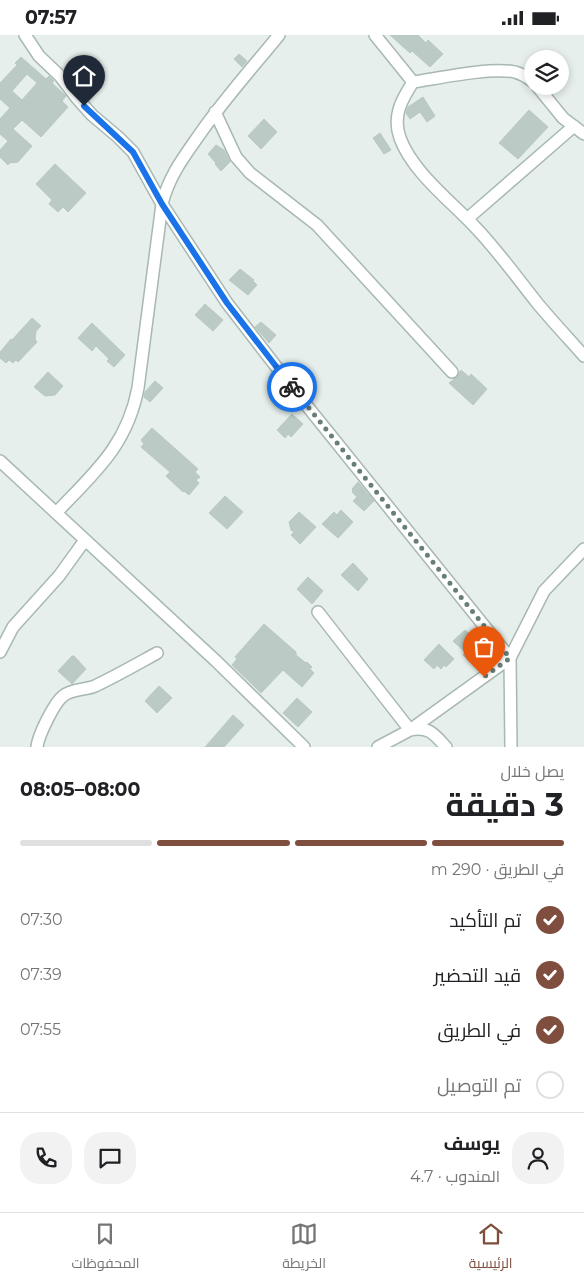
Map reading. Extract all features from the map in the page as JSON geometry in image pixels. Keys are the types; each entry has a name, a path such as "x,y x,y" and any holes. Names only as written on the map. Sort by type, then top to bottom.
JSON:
{"street":[{"path":"25,35 39,56 60,76 92,115 133,152 162,204 227,303 510,658 511,747"},
{"path":"56,513 113,451 133,411 138,388 162,204 166,187 175,170 215,112 279,35"},
{"path":"375,35 413,81"},
{"path":"413,81 492,71 514,72 524,75"},
{"path":"413,81 401,102 398,120 399,136 406,153 417,167 478,230 540,307 584,356"},
{"path":"544,95 563,118 584,134"},
{"path":"215,112 236,157 250,173 317,225 452,372"},
{"path":"467,219 574,126"},
{"path":"0,461 216,661 304,747"},
{"path":"0,652 13,627 59,576 85,540"},
{"path":"378,747 410,730 510,658 544,591 584,549"},
{"path":"318,612 410,730"},
{"path":"37,747 44,728 62,696 69,692 95,686 157,653"},
{"path":"410,730 420,728 427,730 436,736 446,747"}],"building":[{"path":"390,35 418,35 426,43 428,40 443,54 430,67 412,51 410,53"},
{"path":"239,54 247,61 242,67 234,59"},
{"path":"21,57 46,79 49,76 54,81 52,83 66,96 62,101 68,107 41,137 22,120 13,129 32,146 18,162 9,163 8,165 0,157 0,150 8,141 0,134 0,119 10,108 0,99 0,83 17,65 15,63","holes":["27,74 37,83 22,100 12,91"]},
{"path":"423,97 435,116 427,122 420,112 410,119 406,113 408,107"},
{"path":"529,110 548,127 518,159 499,143"},
{"path":"264,119 277,132 261,149 248,136"},
{"path":"380,133 391,150 384,154 373,138"},
{"path":"216,145 224,150 230,162 221,171 208,154"},
{"path":"55,164 86,193 68,212 63,207 58,212 49,204 52,200 36,184"},
{"path":"240,269 254,280 257,285 248,295 229,280"},
{"path":"205,304 223,320 213,331 195,315"},
{"path":"32,318 41,326 36,331 35,339 37,342 18,362 16,360 13,363 9,360 6,363 0,358 0,352"},
{"path":"261,322 276,335 269,343 255,327"},
{"path":"92,323 125,355 114,367 96,346 92,351 78,338"},
{"path":"461,370 469,377 471,374 487,389 473,405 449,383 457,377"},
{"path":"48,372 63,386 55,395 45,396 34,387"},
{"path":"155,381 163,388 150,402 144,397 145,392"},
{"path":"292,414 303,424 291,437 288,434 285,438 277,430"},
{"path":"152,428 198,469 195,472 200,477 196,480 199,483 189,495 183,492 166,476 170,472 141,447 144,444 141,440"},
{"path":"358,482 374,501 364,511 353,501 357,497 352,492 352,489"},
{"path":"225,496 243,512 227,529 209,513"},
{"path":"341,510 353,522 338,538 322,524 334,512 337,515"},
{"path":"299,512 316,527 300,544 291,535 294,532 291,530 289,522"},
{"path":"353,563 368,579 358,591 341,575"},
{"path":"308,577 323,591 312,604 297,589"},
{"path":"264,624 296,652 296,655 312,667 310,669 314,673 302,687 283,670 261,693 232,665 237,659 235,657"},
{"path":"465,630 476,640 478,638 496,655 480,670 463,655 465,652 453,641"},
{"path":"439,644 454,659 446,667 444,665 441,669 437,665 434,669 424,660"},
{"path":"72,656 86,669 72,684 58,671"},
{"path":"159,686 172,698 157,713 145,701"},
{"path":"297,698 312,712 298,727 283,713"},
{"path":"233,715 244,725 224,747 205,747"}],"way so far":[{"path":"292,387 510,658 484,677"}],"route":[{"path":"84,106 133,152 162,204 227,303 292,387"}]}
